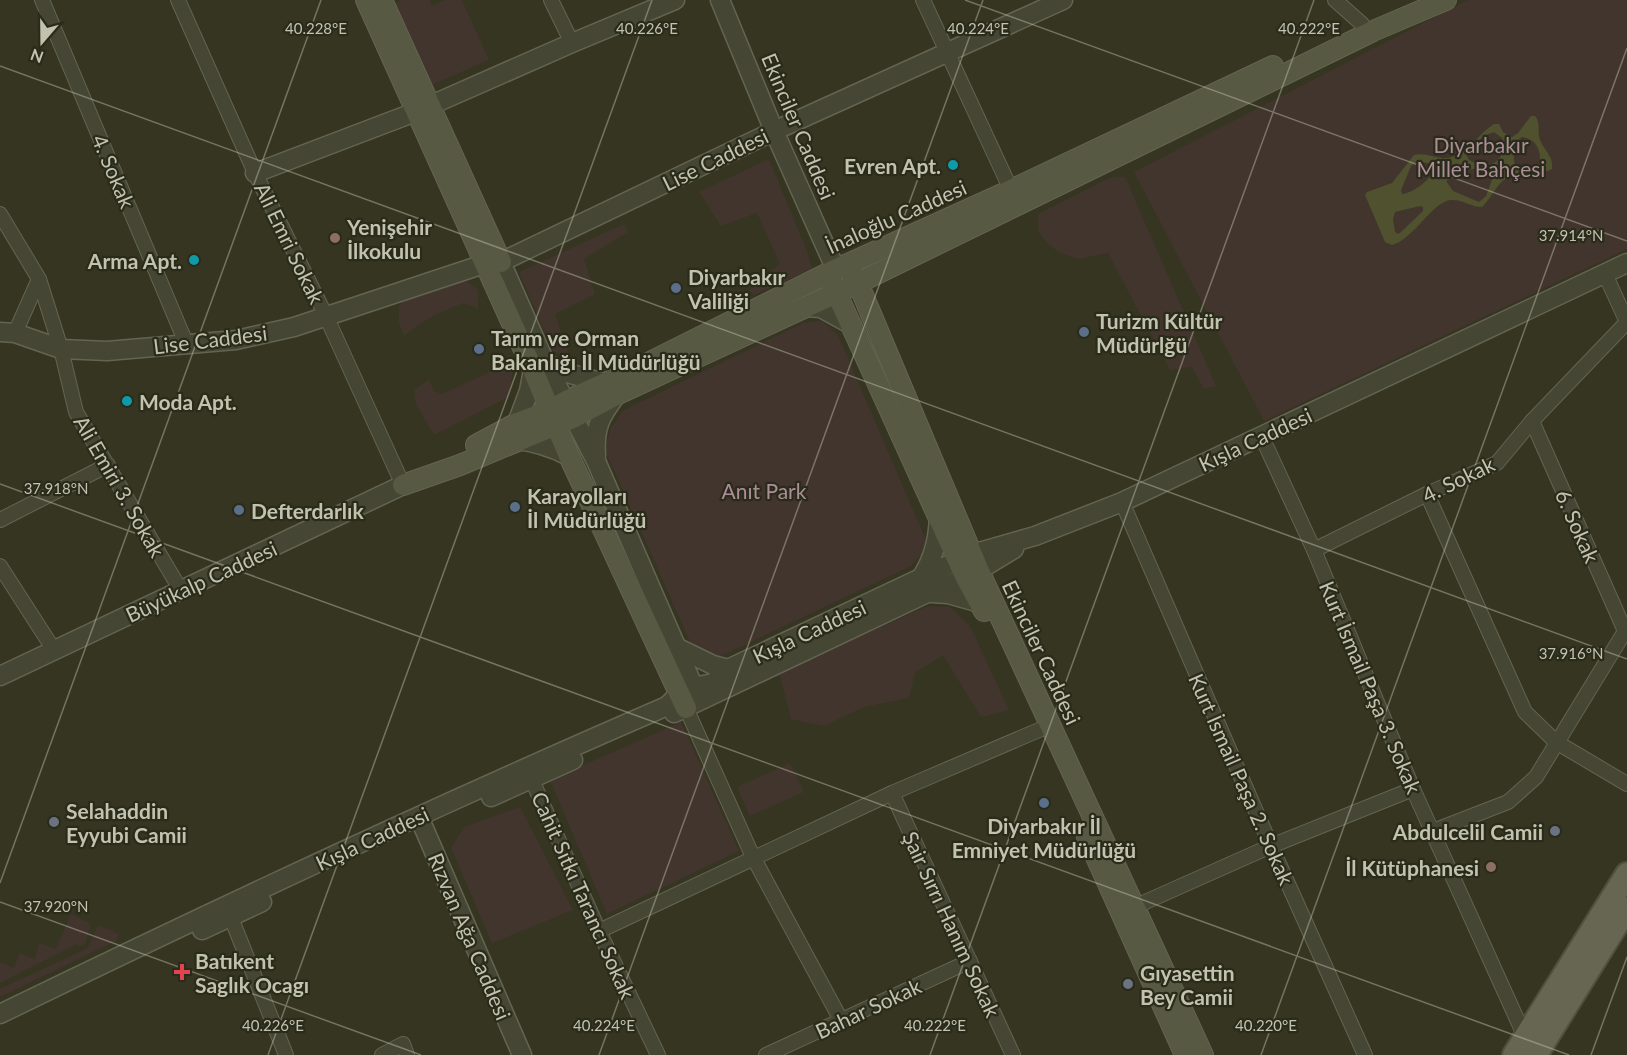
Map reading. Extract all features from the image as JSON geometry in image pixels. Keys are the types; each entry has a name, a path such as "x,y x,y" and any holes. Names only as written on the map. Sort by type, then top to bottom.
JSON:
{"main road":[{"path":"366,0 423,109 561,414 569,456 689,697"},
{"path":"382,0 423,109"},
{"name":"İnaloğlu Caddesi","path":"611,388 636,369 837,270 1414,0"},
{"name":"İnaloğlu Caddesi","path":"611,388 858,283 1373,32 1446,0"},
{"name":"Ekinciler Caddesi","path":"1185,1055 980,603 969,566 939,516 836,292 837,270 858,283 969,566 1134,907 1202,1055"},
{"path":"403,485 460,465 517,432 561,414 611,388"},
{"path":"1525,1049 1627,874"},
{"path":"1525,1049 1627,908"}],"street":[{"name":"4. Sokak","path":"42,0 186,343"},
{"name":"Ali Emri Sokak","path":"178,0 255,173 326,316 403,485"},
{"path":"551,0 572,43"},
{"path":"255,173 423,109 675,0"},
{"name":"Ekinciler Caddesi","path":"720,0 774,130 837,270"},
{"path":"923,0 1011,190"},
{"name":"Lise Caddesi","path":"7,333 61,349 107,351 236,340 294,327 492,263 774,130 1063,0"},
{"path":"1335,0 1362,24"},
{"name":"Ali Emiri 3. Sokak","path":"0,214 39,279 61,349 76,412 180,589"},
{"name":"Kışla Caddesi","path":"0,1014 529,773 689,697 713,683 728,669 1035,536 1122,502 1627,264"},
{"path":"1605,274 1627,322"},
{"path":"7,333 39,279"},
{"path":"805,307 820,308 852,326"},
{"name":"4. Sokak","path":"1314,550 1427,494 1497,463 1532,421 1627,322"},
{"path":"569,456 517,432 539,366 611,388 596,428 596,461"},
{"path":"561,414 596,461 676,646 689,697 753,857 841,1020"},
{"name":"6. Sokak","path":"1532,421 1626,629"},
{"name":"Kurt İsmail Paşa 3. Sokak","path":"1261,435 1314,550 1413,789 1525,1049"},
{"path":"0,520 108,465"},
{"name":"Büyükalp Caddesi","path":"0,676 403,485"},
{"path":"1427,494 1525,712 1556,742 1627,784"},
{"name":"Kurt İsmail Paşa 2. Sokak","path":"1122,502 1271,846 1365,1055"},
{"path":"924,585 938,538 939,516"},
{"path":"0,566 54,650"},
{"path":"689,697 924,585 980,603"},
{"path":"1433,831 1508,802 1536,777 1626,629"},
{"path":"676,646 707,663 728,669"},
{"path":"599,931 892,793 1039,730"},
{"name":"Cahit Sıtkı Tarancı Sokak","path":"529,773 599,931 658,1055"},
{"path":"1134,907 1271,846 1413,789"},
{"name":"Şair Sırrı Hanım Sokak","path":"892,793 1013,1055"},
{"name":"Rızvan Ağa Caddesi","path":"421,822 516,1054"},
{"path":"0,1025 228,911 286,1055"},
{"name":"Bahar Sokak","path":"766,1055 970,961"},
{"path":"382,1055 403,1044 407,1055"}],"green space":[{"path":"402,0 430,0 432,6 445,0 462,0 489,60 427,87 393,5"},
{"name":"Diyarbakır Millet Bahçesi","path":"1468,0 1627,0 1627,249 1264,421 1134,172"},
{"path":"769,159 807,251 812,269 754,295 749,290 780,264 757,213 721,226 699,192"},
{"path":"1112,177 1125,177 1216,386 1204,389 1192,367 1170,370 1108,253 1078,259 1060,253 1047,243 1038,230 1038,214"},
{"path":"624,224 628,232 584,259 595,294 555,314 570,359 553,351 519,272"},
{"path":"465,280 478,290 478,309 464,303 432,316 404,336 399,323 399,307 412,292"},
{"name":"Anıt Park","path":"822,321 838,335 926,540 921,555 911,566 721,656 703,650 690,642 605,450 610,429 622,411 803,323"},
{"path":"510,355 513,371 509,397 434,435 416,405 414,390 429,379 434,391 442,394 494,370 499,361"},
{"path":"928,606 950,607 970,626 1009,710 981,717 943,655 915,673 909,698 864,707 824,726 791,719 779,672"},
{"path":"681,722 739,851 607,914 550,780"},
{"path":"790,763 804,792 750,816 737,787"},
{"path":"520,807 573,910 492,943 451,848 464,827"},
{"path":"71,914 91,924 85,944 79,947 77,944 0,983 0,962 14,968 20,953 34,959 40,943 56,949"},
{"path":"98,925 119,934 116,941 0,997 0,989 88,948"}],"shaded area":[{"path":"1531,116 1535,116 1538,121 1540,140 1550,157 1552,169 1505,179 1482,207 1455,200 1444,202 1408,236 1392,245 1385,242 1365,195 1367,192 1392,183 1414,155 1423,154 1443,158 1454,156 1466,149 1494,124 1499,124 1503,132 1512,137","holes":["1494,132 1502,138 1505,146 1500,158 1487,165 1469,160 1466,154 1468,150","1522,137 1531,140 1540,154 1540,163 1533,170 1516,168 1514,151","1417,161 1432,164 1434,170 1420,186 1402,194 1401,190 1411,166","1477,168 1489,171 1493,177 1486,196 1479,202 1453,191 1446,181","1423,207 1423,211 1398,234 1395,232 1393,219 1395,212"]}],"place":[{"name":"Evren Apt.","path":"953,165"},
{"name":"Yenişehir İlkokulu","path":"335,238"},
{"name":"Arma Apt.","path":"194,260"},
{"name":"Diyarbakır Valiliği","path":"676,288"},
{"name":"Turizm Kültür Müdürlğü","path":"1084,332"},
{"name":"Tarım ve Orman Bakanlığı İl Müdürlüğü","path":"479,349"},
{"name":"Moda Apt.","path":"127,401"},
{"name":"Karayolları İl Müdürlüğü","path":"515,507"},
{"name":"Defterdarlık","path":"239,510"},
{"name":"Diyarbakır İl Emniyet Müdürlüğü","path":"1044,803"},
{"name":"Selahaddin Eyyubi Camii","path":"54,822"},
{"name":"Abdulcelil Camii","path":"1555,831"},
{"name":"İl Kütüphanesi","path":"1491,867"},
{"name":"Batıkent Saglık Ocagı","path":"182,972"},
{"name":"Gıyasettin Bey Camii","path":"1128,984"}]}
